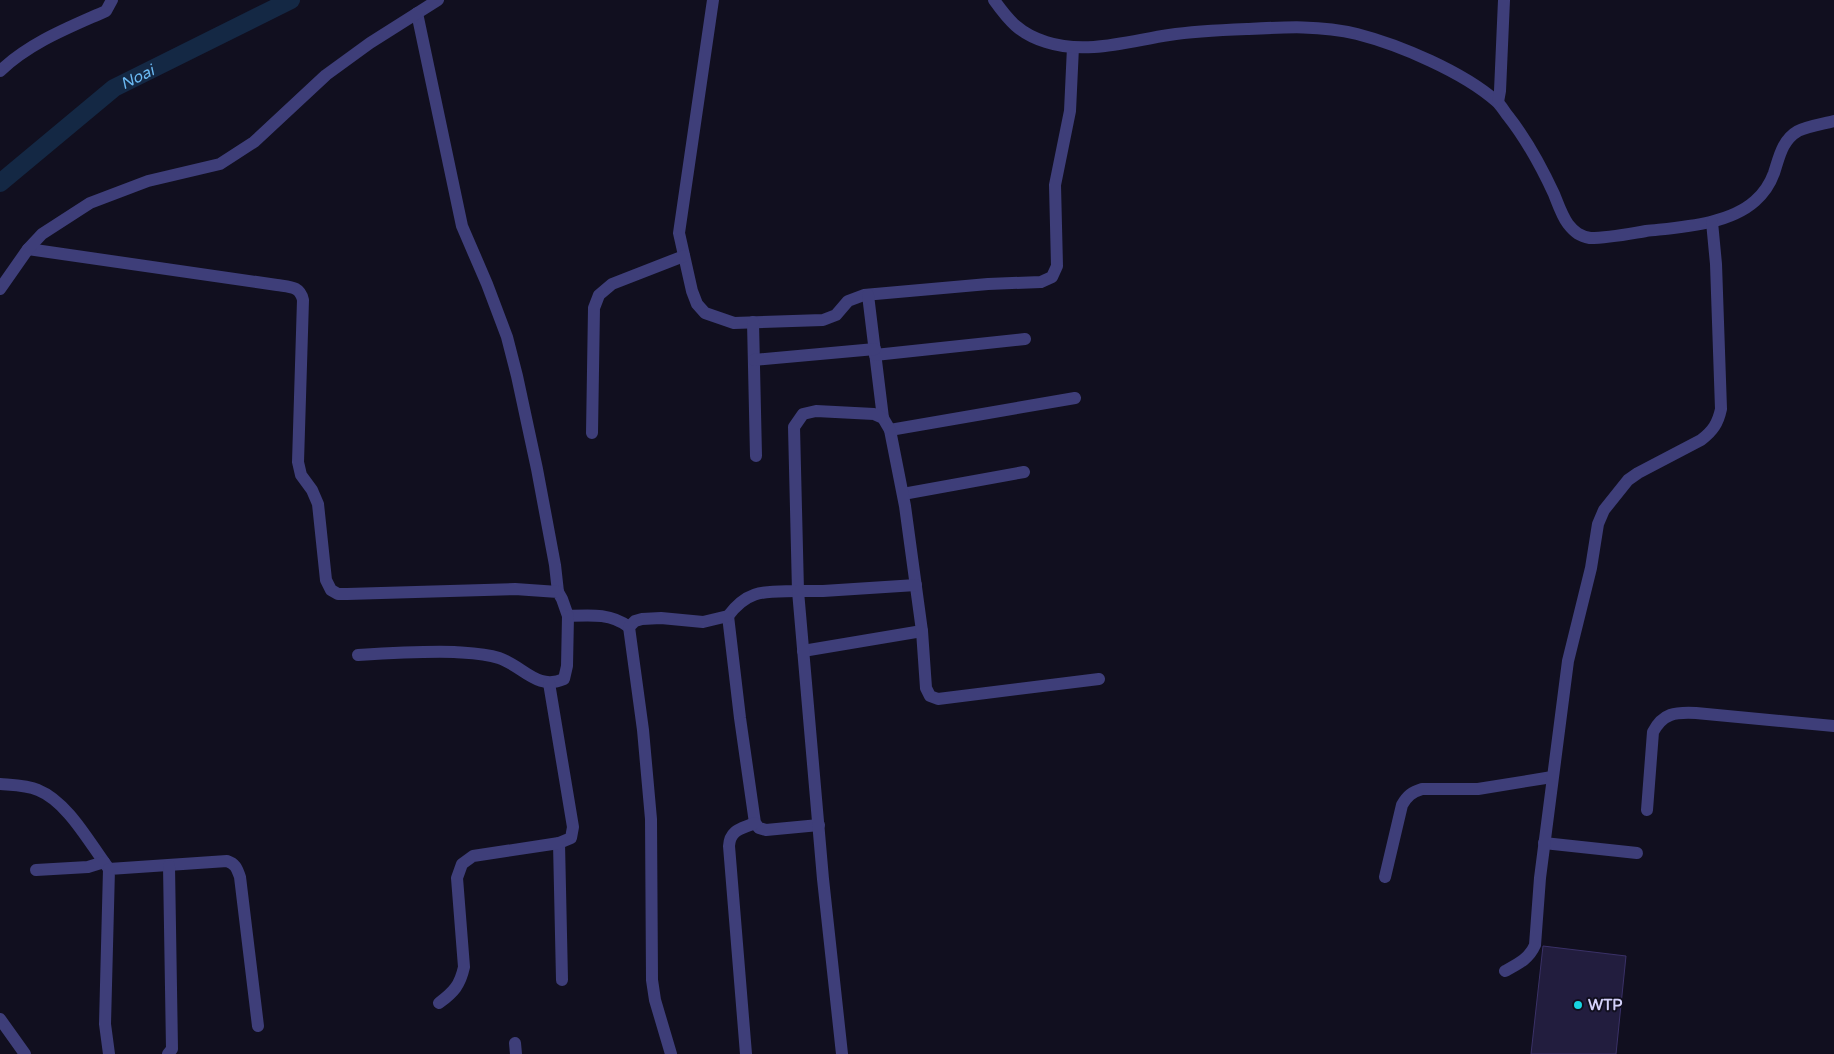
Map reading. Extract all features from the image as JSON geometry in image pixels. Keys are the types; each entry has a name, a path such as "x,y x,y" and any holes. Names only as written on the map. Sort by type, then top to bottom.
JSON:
{"street":[{"path":"0,71 16,56 36,43 106,11 112,0"},
{"path":"0,289 28,249 42,234 90,204 148,182 220,164 254,142 326,75 370,43 438,0"},
{"path":"713,0 679,233 697,304 705,313 734,323 823,320 836,316 848,301 868,295 988,284 1041,282 1052,277 1058,266 1055,185 1070,111 1073,47"},
{"path":"994,0 1010,22 1026,34 1046,43 1073,47 1094,47 1171,34 1304,26 1358,34 1408,52 1462,77 1498,102 1536,155 1568,224 1579,235 1590,238 1712,222 1742,210 1755,202 1770,182 1786,141 1796,132 1834,121"},
{"path":"1498,102 1504,0"},
{"path":"358,655 421,651 481,653 501,658 544,683 556,683 564,679 567,666 568,616 558,592 541,488 517,376 507,337 462,226 417,14"},
{"path":"1505,971 1526,959 1532,953 1535,945 1544,843 1568,660 1592,568 1598,524 1604,510 1628,480 1701,440 1710,434 1718,423 1721,399 1716,264 1712,222"},
{"path":"28,249 297,288 302,293 298,462 302,475 312,490 318,504 326,580 331,590 338,594 515,589 558,592"},
{"path":"592,433 594,308 600,295 612,284 684,256"},
{"path":"868,295 884,418 890,430 903,494 922,631 926,688 930,696 938,699 1100,679"},
{"path":"753,322 756,456"},
{"path":"754,360 1025,339"},
{"path":"890,430 1075,398"},
{"path":"842,1054 798,590 794,427 803,414 816,411 874,414 884,418"},
{"path":"903,494 1024,472"},
{"path":"629,627 634,621 642,618 703,622 728,616 746,598 760,592 823,591 916,585"},
{"path":"568,616 602,615 620,620 629,627 643,730 651,819 652,980 655,1000 671,1054"},
{"path":"728,616 755,823 759,828 766,830 819,824"},
{"path":"803,651 922,631"},
{"path":"439,1003 452,994 461,979 464,967 457,878 462,864 473,856 560,843 571,838 573,828 549,683"},
{"path":"1647,810 1653,732 1658,723 1670,714 1680,712 1696,713 1834,726"},
{"path":"1385,877 1402,805 1407,796 1422,789 1490,788 1552,777"},
{"path":"0,784 37,790 52,798 68,813 107,865 105,1024 109,1054"},
{"path":"746,1054 729,837 733,832 755,823"},
{"path":"560,843 562,980"},
{"path":"1544,843 1637,853"},
{"path":"36,870 107,865 168,866 232,862 237,867 240,877 258,1026"},
{"path":"168,866 172,1049 168,1054"},
{"path":"0,1019 25,1054"}],"building":[{"name":"WTP","path":"1543,946 1626,956 1616,1054 1531,1054"}],"waterway":[{"name":"Noai","path":"0,183 114,88 291,0"}],"place":[{"name":"WTP","path":"1578,1005"}]}
